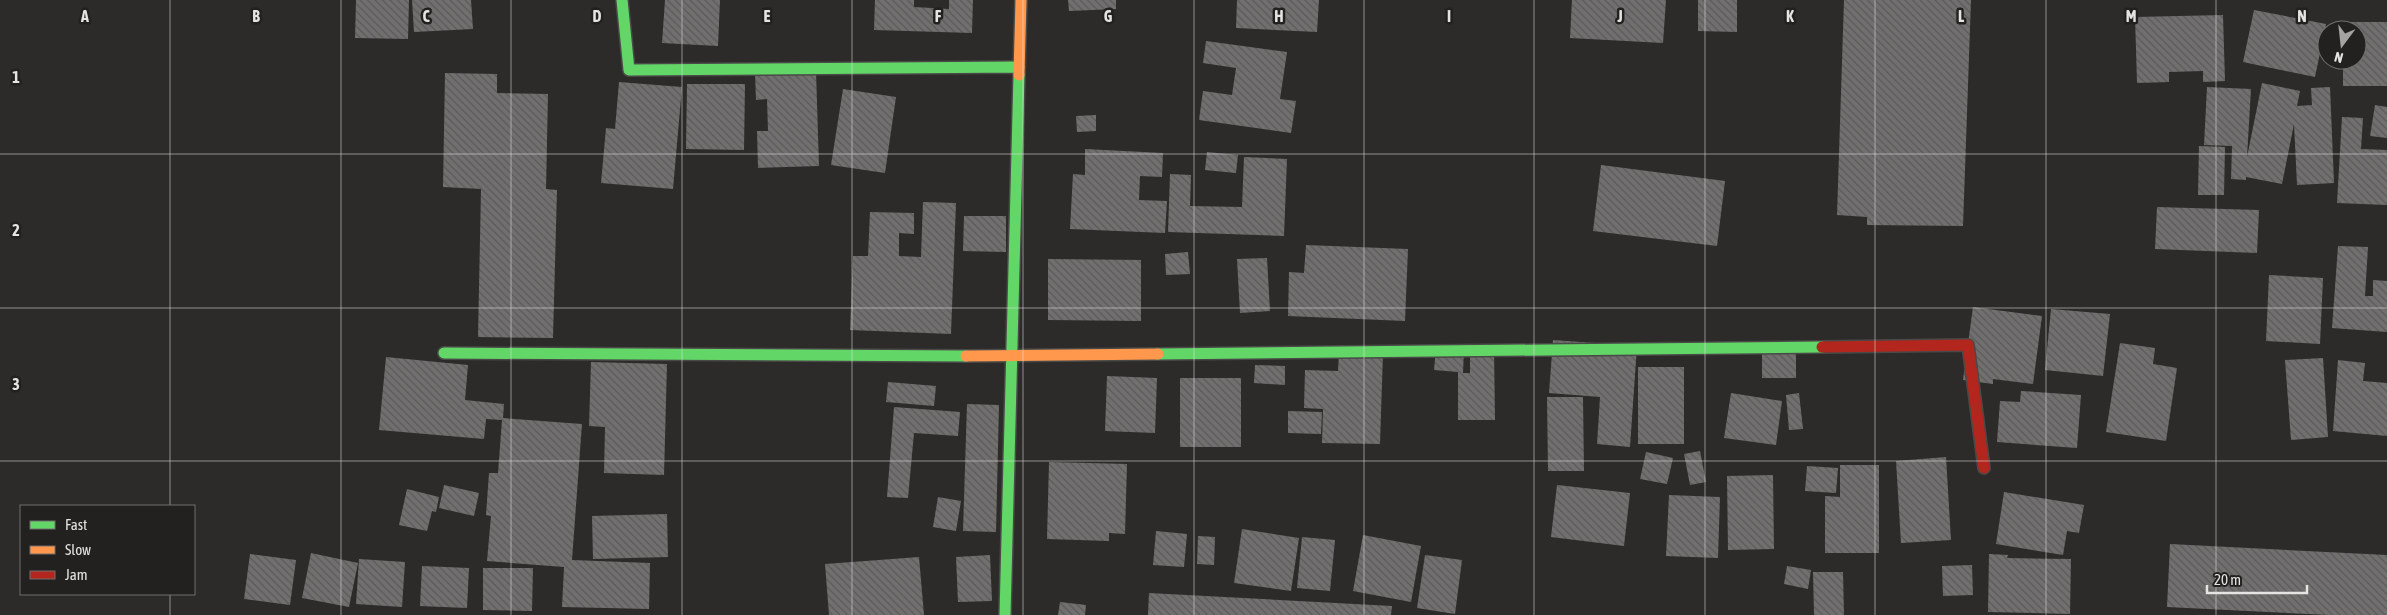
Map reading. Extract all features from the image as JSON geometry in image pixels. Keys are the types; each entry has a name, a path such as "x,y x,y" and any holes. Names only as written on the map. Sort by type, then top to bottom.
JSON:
{"street":[{"path":"622,0 629,70 1019,67"},
{"path":"1004,615 1021,0"},
{"path":"444,353 1011,356 1968,345 1984,468"}],"building":[{"path":"356,0 409,0 408,39 355,38"},
{"path":"412,0 471,0 473,29 414,32"},
{"path":"665,0 720,0 718,46 662,43"},
{"path":"875,0 914,0 914,7 949,9 949,0 973,0 972,33 874,30"},
{"path":"1068,0 1116,0 1116,9 1069,11"},
{"path":"1237,0 1319,0 1317,32 1236,28"},
{"path":"1572,0 1666,0 1663,43 1570,38"},
{"path":"1698,0 1737,0 1737,32 1698,31"},
{"path":"1844,0 1971,0 1963,226 1867,225 1867,217 1837,215"},
{"path":"2254,10 2317,22 2317,67 2315,77 2243,62"},
{"path":"2223,15 2225,81 2203,82 2203,71 2169,72 2169,82 2137,83 2135,17"},
{"path":"2367,22 2387,22 2387,86 2343,86 2343,70 2367,70"},
{"path":"1206,41 1287,52 1280,99 1296,101 1291,133 1199,120 1203,91 1232,95 1236,68 1203,63"},
{"path":"816,71 819,166 758,168 757,131 768,131 767,99 756,100 755,73"},
{"path":"445,73 497,74 497,93 548,94 546,189 557,190 553,338 478,337 481,189 443,187"},
{"path":"619,82 682,87 673,189 601,183 606,128 615,129"},
{"path":"2262,83 2300,91 2297,106 2312,105 2311,88 2330,87 2334,183 2297,185 2294,124 2282,184 2246,177 2246,180 2231,179 2232,146 2204,145 2207,87 2251,89 2247,157"},
{"path":"687,84 745,84 744,150 686,149"},
{"path":"843,89 896,97 885,173 831,165"},
{"path":"2375,105 2387,107 2387,138 2370,136"},
{"path":"1096,115 1096,131 1077,132 1076,116"},
{"path":"2342,117 2363,118 2361,149 2387,150 2387,205 2337,203"},
{"path":"2199,146 2225,147 2224,195 2198,195"},
{"path":"1085,149 1163,153 1162,177 1140,176 1139,200 1167,201 1165,233 1070,229 1073,174 1085,175"},
{"path":"1207,152 1238,155 1236,173 1205,170"},
{"path":"1244,157 1287,159 1284,236 1168,232 1170,174 1191,175 1190,206 1242,207"},
{"path":"1601,165 1725,181 1717,246 1593,231"},
{"path":"923,202 956,203 951,334 850,330 853,256 868,256 870,212 914,213 914,234 899,233 899,256 921,257"},
{"path":"2157,207 2259,210 2257,253 2155,249"},
{"path":"964,216 1006,216 1006,252 963,251"},
{"path":"1306,245 1408,249 1405,321 1288,316 1289,272 1304,273"},
{"path":"2338,246 2368,247 2365,296 2373,296 2373,280 2387,281 2387,332 2332,328"},
{"path":"1188,252 1190,274 1166,275 1165,254"},
{"path":"1267,258 1270,311 1240,313 1237,259"},
{"path":"1048,259 1141,260 1141,321 1048,320"},
{"path":"2269,275 2323,278 2320,344 2266,341"},
{"path":"1973,307 2042,316 2033,384 1993,379 1993,384 1963,380"},
{"path":"2051,309 2110,314 2103,376 2045,370"},
{"path":"1553,340 1637,346 1630,447 1597,444 1600,397 1549,393"},
{"path":"2120,343 2155,348 2153,364 2177,368 2166,441 2106,432"},
{"path":"1436,348 1464,350 1463,373 1470,373 1470,348 1494,348 1495,420 1458,420 1458,372 1434,370"},
{"path":"1762,348 1796,348 1796,378 1762,378"},
{"path":"1339,352 1383,353 1380,444 1322,443 1323,409 1304,408 1305,370 1338,371"},
{"path":"386,357 468,365 465,400 504,404 503,418 582,424 572,560 650,563 649,609 562,607 564,567 487,561 491,516 486,515 489,473 498,473 502,420 486,419 484,439 379,430"},
{"path":"2323,358 2328,437 2291,440 2285,360"},
{"path":"2338,360 2365,363 2363,381 2387,383 2387,436 2333,431"},
{"path":"591,362 667,364 664,475 604,473 605,427 589,426"},
{"path":"1255,365 1285,366 1285,385 1254,383"},
{"path":"1638,367 1684,367 1684,444 1638,444"},
{"path":"1107,376 1157,378 1155,433 1105,431"},
{"path":"1180,378 1241,378 1241,447 1180,447"},
{"path":"888,382 936,386 934,406 886,402"},
{"path":"2021,391 2081,395 2077,448 1997,442 2000,401 2020,402"},
{"path":"1731,393 1782,401 1776,445 1724,438"},
{"path":"1799,393 1803,429 1789,430 1786,395"},
{"path":"1547,397 1583,397 1584,471 1548,471"},
{"path":"967,404 999,405 996,532 963,531"},
{"path":"894,407 960,412 958,436 914,433 908,498 887,497"},
{"path":"1288,411 1322,412 1321,434 1288,433"},
{"path":"1700,451 1706,482 1690,485 1684,454"},
{"path":"1646,452 1673,458 1667,484 1640,479"},
{"path":"1946,457 1951,540 1901,543 1896,461"},
{"path":"1049,462 1127,464 1125,534 1109,533 1109,541 1047,539"},
{"path":"1840,465 1879,465 1879,553 1825,553 1825,496 1840,497"},
{"path":"1807,466 1838,468 1836,493 1805,491"},
{"path":"1773,475 1774,549 1728,550 1727,476"},
{"path":"444,485 479,493 474,516 439,508"},
{"path":"1557,485 1630,493 1624,546 1551,537"},
{"path":"407,489 439,497 436,512 432,511 427,531 399,525"},
{"path":"2004,492 2084,505 2079,533 2067,531 2063,555 1996,544"},
{"path":"1669,495 1720,497 1718,558 1666,556"},
{"path":"938,497 961,501 956,531 933,527"},
{"path":"667,514 668,557 593,559 592,516"},
{"path":"1242,529 1299,538 1291,591 1234,583"},
{"path":"1156,531 1187,534 1184,567 1153,565"},
{"path":"1363,535 1421,546 1411,602 1353,591"},
{"path":"1198,536 1215,537 1214,565 1197,564"},
{"path":"1302,537 1335,540 1330,591 1297,588"},
{"path":"2170,544 2387,555 2387,615 2329,615 2167,607"},
{"path":"311,553 358,563 349,607 302,598"},
{"path":"250,554 296,560 290,605 244,599"},
{"path":"1989,554 2008,555 2007,558 2071,559 2070,614 1988,612"},
{"path":"990,555 992,601 958,602 956,557"},
{"path":"1425,555 1462,560 1455,614 1417,608"},
{"path":"919,557 924,615 829,615 825,564"},
{"path":"359,559 405,562 402,607 356,604"},
{"path":"1972,565 1973,595 1943,596 1942,566"},
{"path":"422,566 469,568 467,608 420,606"},
{"path":"1787,566 1811,570 1808,589 1784,584"},
{"path":"483,568 533,568 532,611 483,610"},
{"path":"1813,572 1843,572 1844,615 1814,615"},
{"path":"1149,593 1392,606 1391,615 1148,615"},
{"path":"1060,602 1086,605 1085,615 1058,615"}],"traffic: fast":[{"path":"622,0 629,70 1019,67"},
{"path":"1005,615 1019,75"},
{"path":"1158,354 1822,347"},
{"path":"444,353 966,356"}],"traffic: slow":[{"path":"1019,75 1021,0"},
{"path":"966,356 1158,354"}],"traffic: jam":[{"path":"1822,347 1968,345 1984,468"}]}
